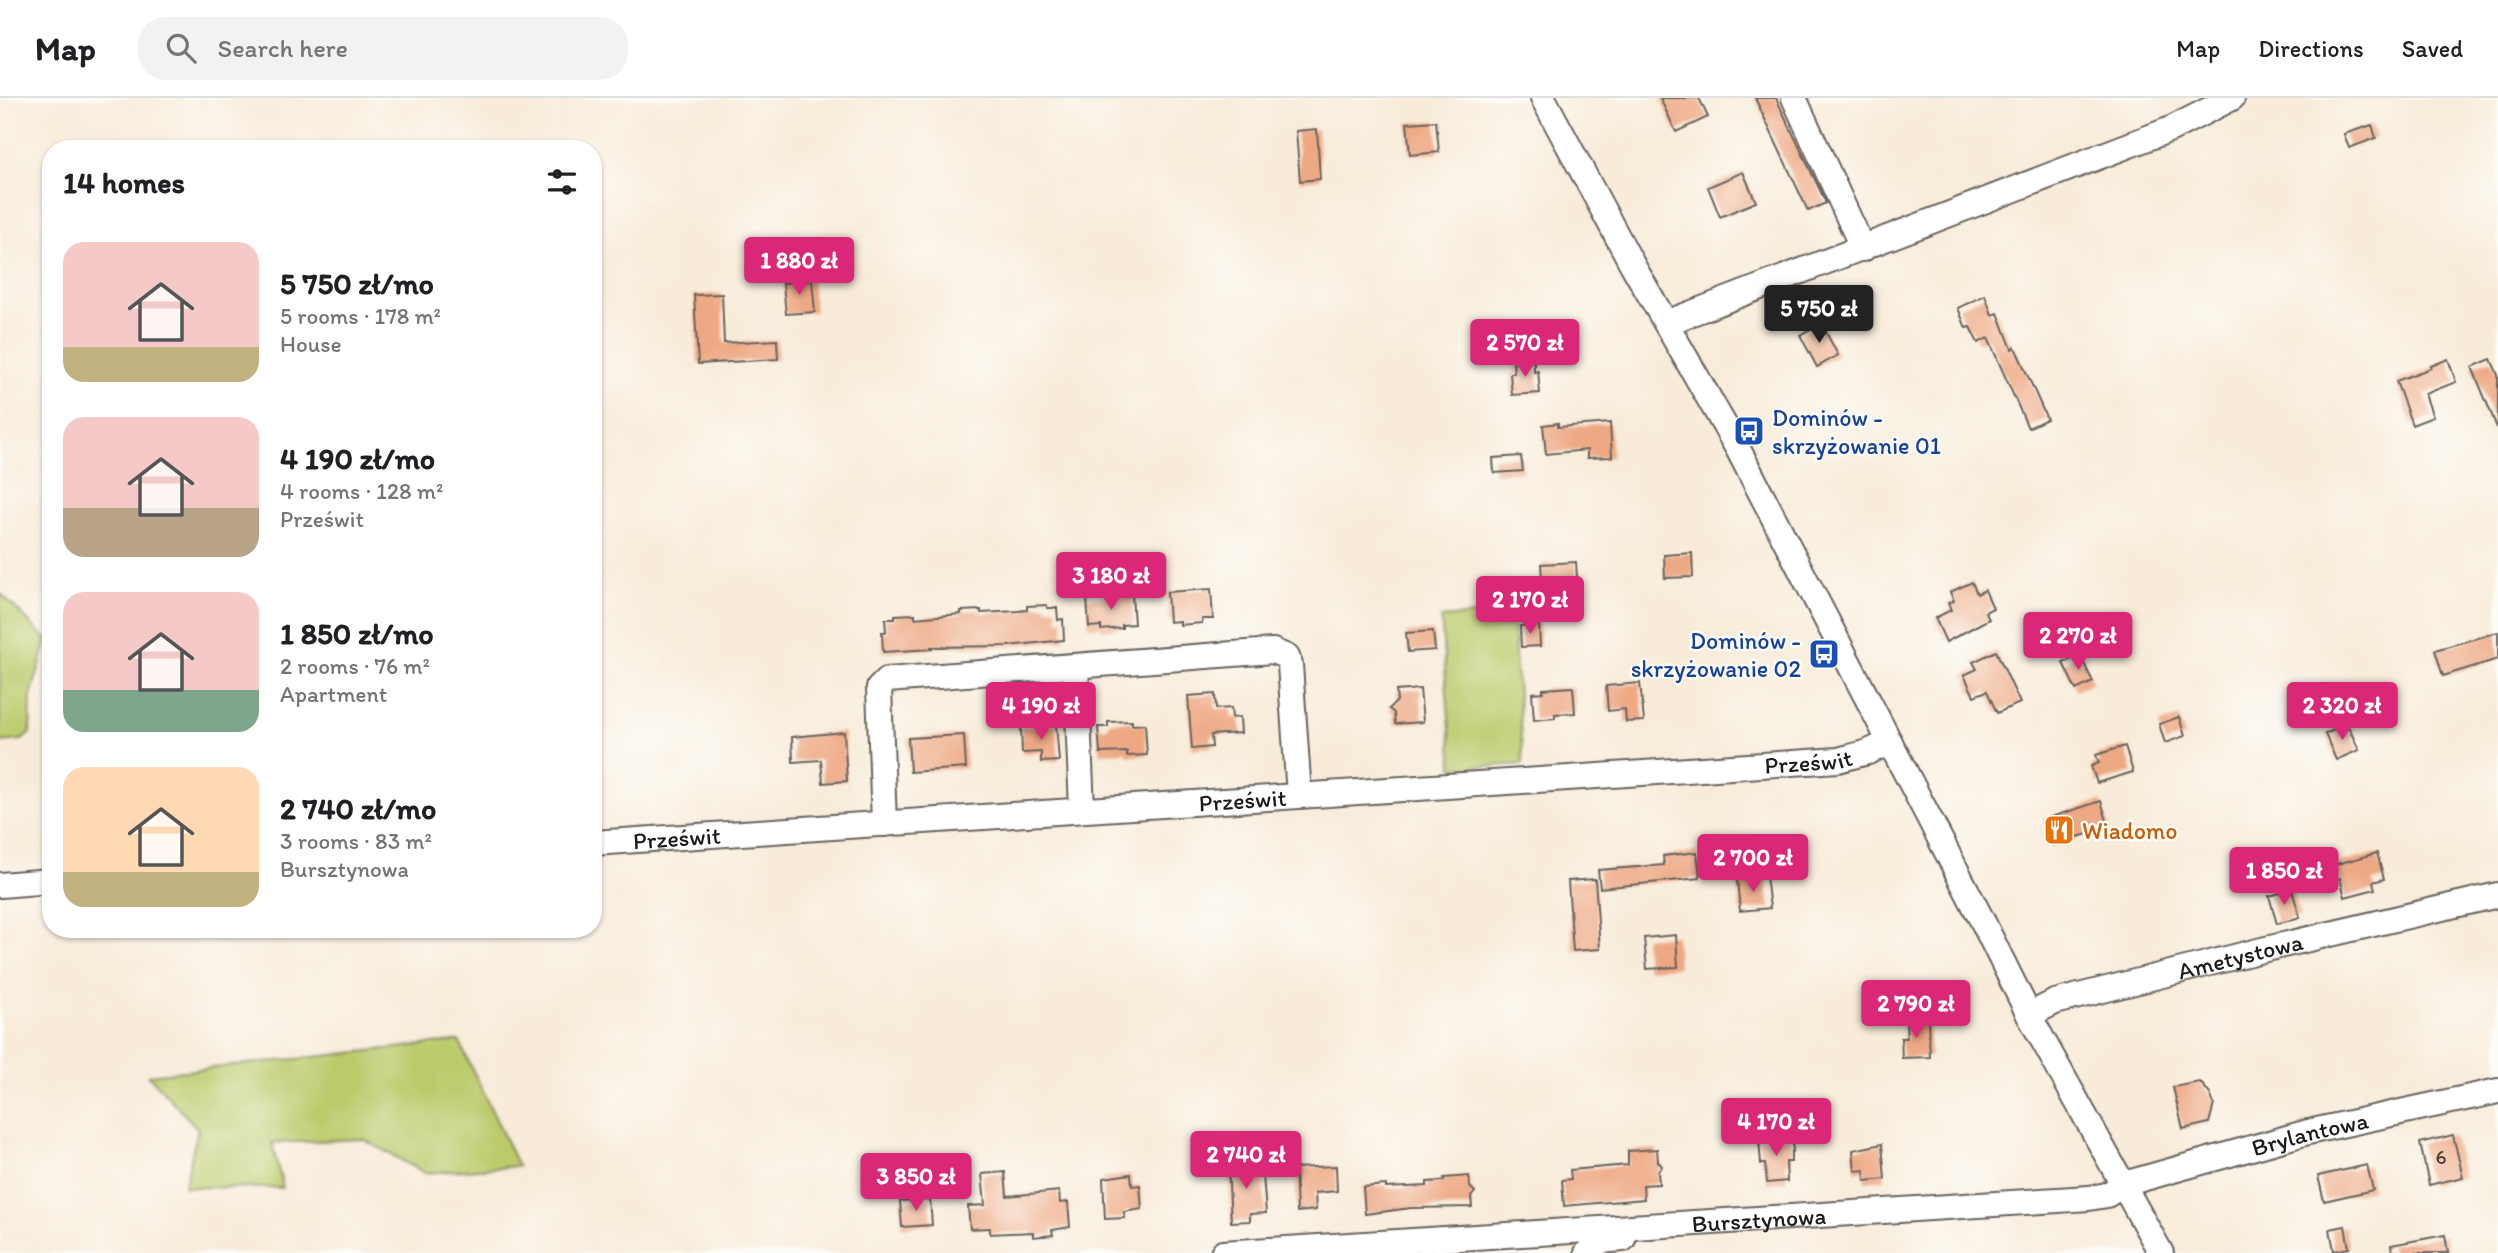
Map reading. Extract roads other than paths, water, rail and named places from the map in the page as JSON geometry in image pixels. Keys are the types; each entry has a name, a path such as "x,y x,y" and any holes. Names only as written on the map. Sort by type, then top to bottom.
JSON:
{"street":[{"path":"1543,98 1738,449 2029,1015 2161,1253"},
{"path":"1794,98 1863,248"},
{"path":"1666,323 2171,129 2232,98"},
{"path":"884,824 879,688 887,680 1273,651 1287,657 1290,665 1299,795"},
{"path":"1076,667 1082,810"},
{"name":"Prześwit","path":"602,843 1838,760 1868,752 1890,742"},
{"path":"0,885 42,882"},
{"name":"Ametystowa","path":"2029,1015 2055,1002 2498,895"},
{"name":"Brylantowa","path":"2128,1192 2308,1132 2498,1091"},
{"path":"1587,1253 1600,1241 2128,1192"},
{"name":"Bursztynowa","path":"1223,1253 2089,1198 2128,1192"}],"place":[{"name":"Dominów - skrzyżowanie 01","path":"1749,431"},
{"name":"Dominów - skrzyżowanie 02","path":"1824,654"},
{"name":"Wiadomo","path":"2059,830"}]}
